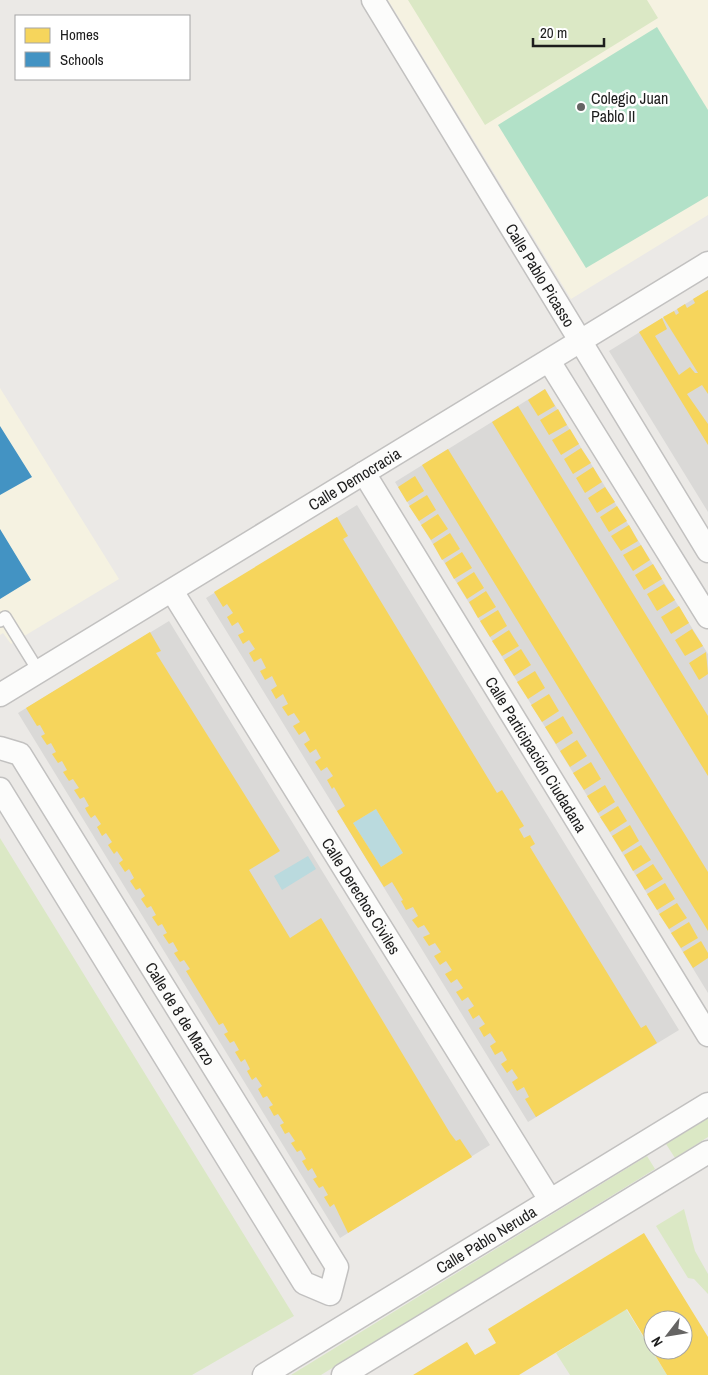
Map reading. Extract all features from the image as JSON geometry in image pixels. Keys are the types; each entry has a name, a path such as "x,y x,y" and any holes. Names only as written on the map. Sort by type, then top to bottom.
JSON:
{"street":[{"name":"Calle Pablo Picasso","path":"372,0 708,551"},
{"name":"Calle Democracia","path":"0,695 550,361 708,262"},
{"path":"550,361 708,617"},
{"name":"Calle Participación Ciudadana","path":"364,473 708,1035"},
{"name":"Calle Derechos Civiles","path":"172,590 550,1200"},
{"name":"Calle de 8 de Marzo","path":"0,748 20,754 336,1268 330,1294"},
{"path":"0,789 304,1283 330,1294 348,1322"},
{"name":"Calle Pablo Neruda","path":"264,1375 708,1104"},
{"path":"356,1372 708,1152"}],"lane":[{"path":"0,621 6,617 39,672"}],"shaded area":[{"name":"Colegio Juan Pablo II","path":"388,0 708,0 708,215 571,299"},
{"path":"708,290 708,512 609,351"},
{"path":"0,388 119,579 11,644 3,633 0,635"},
{"path":"545,389 708,654 708,993 395,482"},
{"path":"357,505 679,1030 528,1122 206,598"},
{"path":"169,621 490,1145 340,1238 18,713"}],"green space":[{"path":"408,0 647,0 658,18 485,125"},
{"path":"657,27 708,110 708,196 586,268 498,125"},
{"path":"0,838 294,1316 192,1375 0,1375"},
{"path":"708,1118 708,1137 675,1158 666,1144"},
{"path":"647,1156 655,1169 321,1375 291,1375"},
{"path":"684,1209 695,1251 708,1274 708,1294 694,1279 688,1278 656,1226"},
{"path":"626,1309 643,1336 643,1360 658,1360 667,1375 570,1375 556,1353"}],"water":[{"path":"376,809 403,853 381,867 353,823"},
{"path":"308,856 316,869 282,890 274,876"}],"building: Homes":[{"path":"708,290 708,394 702,385 687,394 708,424 708,445 639,332 662,318 667,329 655,336 679,375 690,367 695,373 698,373 663,317 674,311 676,315 679,313 677,309 685,304 687,308 695,303 693,299"},
{"path":"545,389 555,406 538,416 528,400"},
{"path":"518,406 708,716 708,776 492,422"},
{"path":"558,409 567,425 549,435 540,420"},
{"path":"570,429 579,444 561,455 552,440"},
{"path":"581,448 591,463 573,474 564,459"},
{"path":"448,449 708,872 708,931 422,465"},
{"path":"593,467 602,482 585,493 576,478"},
{"path":"415,476 424,491 407,502 398,487"},
{"path":"605,487 615,502 597,513 588,498"},
{"path":"427,495 436,510 419,521 409,506"},
{"path":"617,506 627,521 609,532 600,517"},
{"path":"438,514 448,529 431,540 421,525"},
{"path":"337,517 348,536 343,539 497,793 502,790 524,826 519,829 524,838 530,835 535,844 530,847 641,1028 646,1025 657,1043 536,1117 525,1099 529,1097 524,1087 517,1091 512,1082 518,1078 512,1069 507,1073 501,1064 507,1060 502,1051 495,1055 490,1046 496,1042 490,1033 484,1037 479,1028 485,1024 479,1015 473,1019 468,1010 474,1006 468,997 462,1001 456,992 463,988 457,979 451,983 445,974 452,970 446,961 440,965 434,956 441,952 435,943 429,946 423,937 430,934 424,925 418,928 412,920 418,916 413,907 406,910 401,901 403,900 392,882 384,887 367,860 337,811 345,806 334,787 332,789 327,780 333,776 327,767 321,771 315,762 321,758 316,749 310,753 304,744 310,740 305,731 299,735 293,726 300,722 294,713 288,716 282,707 288,704 283,694 276,699 271,690 277,686 272,676 265,680 260,671 266,668 261,658 254,662 249,653 255,649 249,640 243,644 238,635 244,632 238,622 232,626 227,617 233,613 227,604 223,607 214,592","holes":["376,809 403,853 381,867 353,823"]},
{"path":"629,525 638,541 621,551 611,536"},
{"path":"450,533 460,549 442,560 433,544"},
{"path":"641,545 650,560 633,571 623,555"},
{"path":"462,552 472,568 454,579 445,563"},
{"path":"653,564 662,579 644,590 635,575"},
{"path":"474,572 484,588 467,599 457,583"},
{"path":"664,584 675,600 657,611 647,594"},
{"path":"486,591 496,607 478,618 469,602"},
{"path":"679,606 689,623 671,634 661,617"},
{"path":"498,610 507,626 490,637 480,621"},
{"path":"692,629 703,646 685,656 675,640"},
{"path":"509,630 519,646 502,656 492,641"},
{"path":"150,632 161,651 156,653 280,851 249,870 290,938 321,918 450,1133 456,1141 460,1139 472,1157 348,1233 334,1204 330,1207 324,1197 328,1195 323,1186 319,1188 313,1179 317,1177 312,1168 308,1171 302,1161 306,1159 301,1150 297,1152 291,1143 295,1141 289,1132 285,1134 280,1125 284,1123 278,1114 274,1116 269,1107 273,1105 267,1096 263,1098 258,1089 262,1086 256,1077 252,1080 247,1071 250,1069 245,1059 241,1062 235,1052 239,1050 234,1041 230,1043 224,1034 228,1032 223,1023 219,1025 186,971 190,969 184,960 180,962 174,953 178,951 173,942 169,944 163,935 167,933 162,924 158,926 152,917 156,915 151,906 147,908 141,899 145,896 140,888 136,890 130,881 134,878 129,869 125,872 119,863 123,860 117,851 114,854 108,845 112,842 106,833 102,836 97,827 101,824 95,815 91,818 87,812 85,808 89,806 84,797 80,799 74,790 79,788 73,779 69,781 63,772 67,770 62,761 58,763 52,754 56,752 51,743 47,745 41,736 45,734 40,725 37,726 26,708"},
{"path":"521,649 531,665 514,676 504,660"},
{"path":"706,652 708,674 699,680 689,663"},
{"path":"535,671 545,688 528,699 517,682"},
{"path":"549,694 559,711 542,722 531,705"},
{"path":"563,716 573,733 556,744 545,727"},
{"path":"577,740 587,756 570,767 560,751"},
{"path":"591,762 601,779 584,790 573,773"},
{"path":"605,785 615,802 598,813 587,796"},
{"path":"618,806 627,821 610,832 600,817"},
{"path":"630,825 639,841 622,852 612,836"},
{"path":"641,845 651,860 633,871 624,855"},
{"path":"653,864 663,879 645,890 636,875"},
{"path":"665,883 675,899 657,910 647,894"},
{"path":"677,903 687,918 669,929 659,914"},
{"path":"689,922 698,938 681,948 671,933"},
{"path":"701,941 708,953 708,958 693,968 683,952"},
{"path":"644,1233 691,1310 643,1310 643,1335 627,1309 519,1375 413,1375 467,1342 475,1355 496,1343 488,1329"},
{"path":"693,1313 708,1337 708,1375 667,1375 658,1360 693,1360"}],"building: Schools":[{"path":"0,426 32,477 0,495"},
{"path":"0,529 31,580 0,599"}],"place":[{"name":"Colegio Juan Pablo II","path":"581,107"}]}
